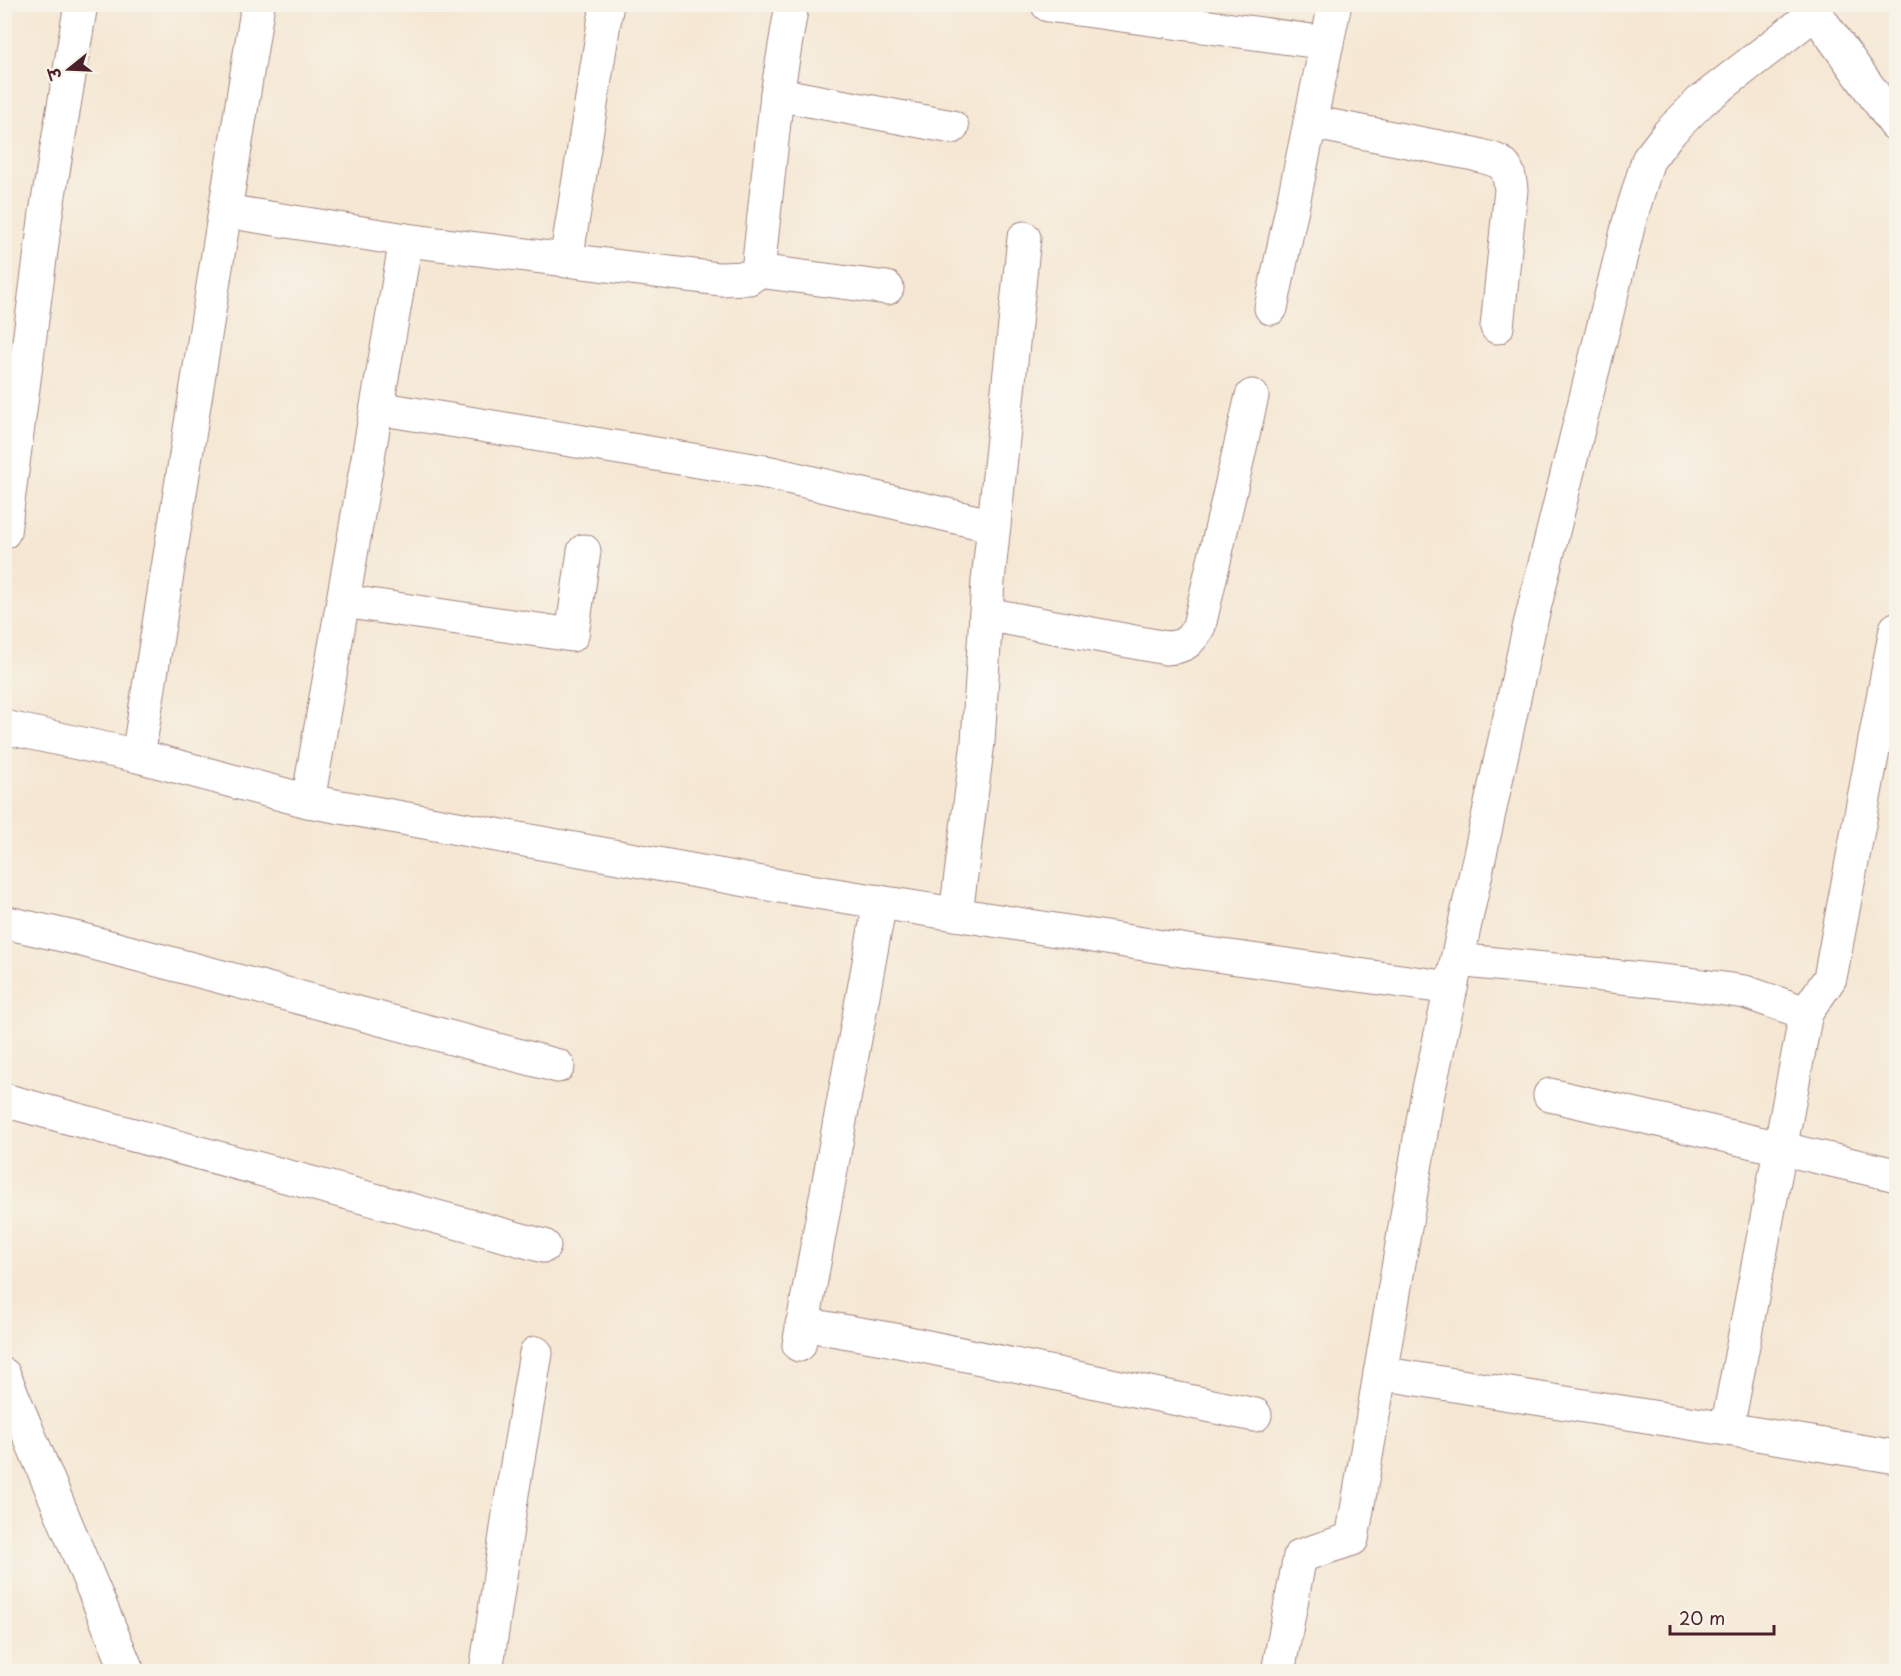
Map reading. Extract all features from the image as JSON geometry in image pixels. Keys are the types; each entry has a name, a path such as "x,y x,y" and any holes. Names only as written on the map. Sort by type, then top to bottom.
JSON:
{"street":[{"path":"4,532 7,488 46,213 81,4"},
{"path":"138,756 258,4"},
{"path":"566,261 607,4"},
{"path":"758,272 777,94 792,4"},
{"path":"1271,308 1335,4"},
{"path":"1048,5 1327,43"},
{"path":"1278,1671 1300,1556 1352,1539 1426,1098 1529,629 1630,219 1648,160 1668,134 1700,102 1812,9 1895,124"},
{"path":"777,94 952,127"},
{"path":"1310,122 1474,154 1500,162 1509,172 1511,190 1497,327"},
{"path":"225,211 406,240 719,279 749,278 758,272 887,288"},
{"path":"956,914 978,742 994,526 1024,238"},
{"path":"308,801 406,240"},
{"path":"986,614 1166,648 1179,647 1192,639 1200,626 1252,396"},
{"path":"376,408 771,473 994,526"},
{"path":"343,600 572,635 584,552"},
{"path":"1727,1430 1806,1013 1830,978 1896,629"},
{"path":"4,727 138,756 308,801 785,887 1194,952 1454,974 1689,984 1745,993 1806,1013"},
{"path":"880,902 800,1335 901,1341 1254,1414"},
{"path":"4,921 558,1066"},
{"path":"1550,1095 1896,1175"},
{"path":"4,1100 544,1246"},
{"path":"486,1671 536,1353"},
{"path":"1380,1373 1896,1457"},
{"path":"4,1375 128,1671"}]}
